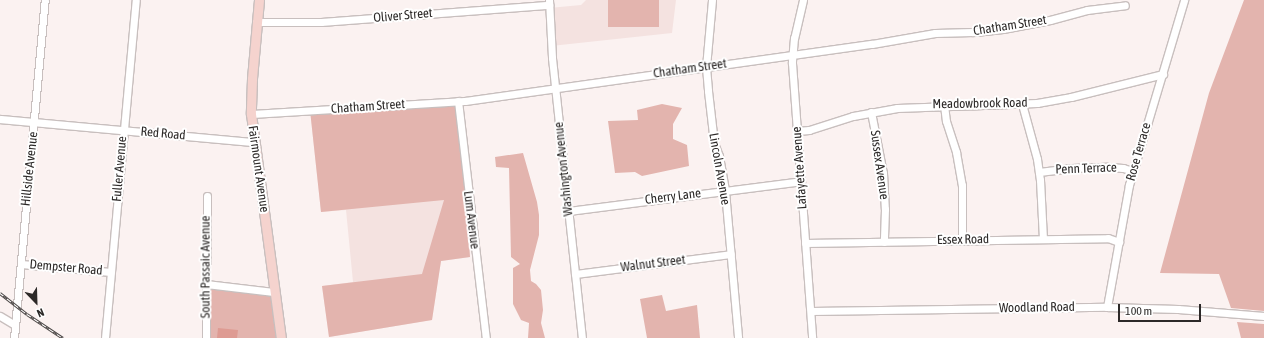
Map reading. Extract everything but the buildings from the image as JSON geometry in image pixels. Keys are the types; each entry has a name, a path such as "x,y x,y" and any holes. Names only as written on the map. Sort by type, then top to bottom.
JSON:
{"main road":[{"name":"Fairmount Avenue","path":"259,0 256,22 251,114 281,338"}],"street":[{"name":"Hillside Avenue","path":"14,338 45,0"},
{"name":"Fuller Avenue","path":"105,338 136,0"},
{"name":"Lincoln Avenue","path":"712,0 706,67 712,129 725,191 738,338"},
{"name":"Lafayette Avenue","path":"804,0 797,18 793,54 812,338"},
{"name":"Rose Terrace","path":"1107,307 1133,171 1184,0"},
{"name":"Oliver Street","path":"256,22 321,22 549,3"},
{"name":"Washington Avenue","path":"549,3 555,88 582,338"},
{"name":"Chatham Street","path":"251,114 458,101 706,67 936,33 975,32 1003,29 1050,20 1087,10 1126,5"},
{"name":"Meadowbrook Road","path":"797,131 809,130 871,112 897,108 944,105 1022,104 1071,97 1163,74"},
{"name":"Lum Avenue","path":"458,101 486,338"},
{"path":"1022,104 1039,172 1042,239"},
{"path":"944,105 946,121 956,152 961,178 963,210 962,240"},
{"name":"Sussex Avenue","path":"871,112 883,173 884,242"},
{"name":"Red Road","path":"0,119 254,142"},
{"name":"Penn Terrace","path":"1039,172 1093,167 1122,168 1133,171"},
{"name":"Cherry Lane","path":"568,211 801,181"},
{"name":"South Passaic Avenue","path":"206,338 207,196"},
{"name":"Essex Road","path":"805,243 1108,238 1119,242"},
{"name":"Walnut Street","path":"575,274 731,254"},
{"name":"Dempster Road","path":"21,264 111,272"},
{"path":"206,284 274,292"},
{"name":"Woodland Road","path":"811,311 1107,307 1178,309 1264,316"},
{"path":"0,316 15,324"}],"shaded area":[{"path":"586,0 676,0 672,33 551,46 549,8 581,5"},
{"path":"608,0 659,0 659,27 608,27"},
{"path":"1244,0 1264,0 1264,311 1231,308 1219,274 1160,273 1209,93"},
{"path":"458,102 470,257 441,261 432,320 329,337 322,286 353,282 346,210 321,212 310,110"},
{"path":"458,102 470,257 441,261 432,320 329,337 322,286 422,274 444,200 321,212 310,110"},
{"path":"662,104 682,108 673,124 673,139 687,145 689,166 642,176 635,172 615,173 608,121 638,120 637,110"},
{"path":"523,153 537,202 539,215 539,235 530,270 531,281 541,290 543,310 541,323 545,338 528,338 529,323 521,320 513,304 513,268 520,264 511,257 509,168 496,167 495,157"},
{"path":"206,284 274,293 281,338 206,338"},
{"path":"662,295 666,311 697,305 700,338 647,338 640,299"},
{"path":"1237,322 1264,324 1264,338 1241,338"},
{"path":"218,328 238,330 237,338 217,338"}],"railway":[{"path":"0,293 27,314 63,338"}]}
